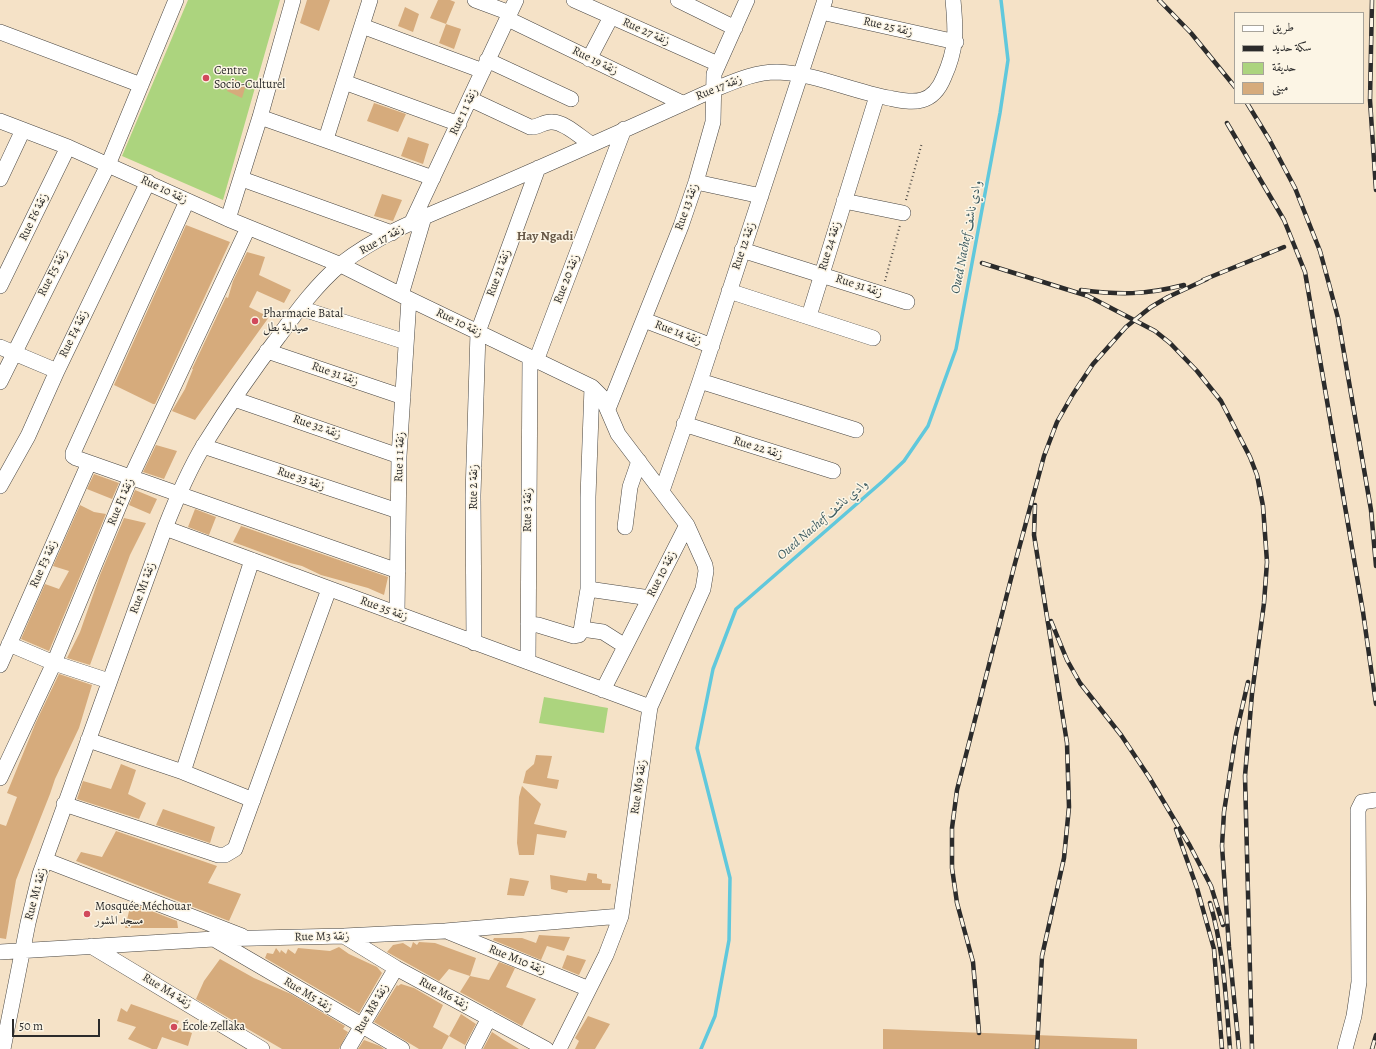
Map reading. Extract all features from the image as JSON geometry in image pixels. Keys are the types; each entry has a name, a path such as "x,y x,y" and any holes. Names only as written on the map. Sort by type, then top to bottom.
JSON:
{"street":[{"name":"Rue F5 زنقة","path":"0,382 7,350 108,165 176,0"},
{"path":"228,219 242,179 293,0"},
{"path":"326,139 370,0"},
{"name":"Rue 19 زنقة","path":"475,0 511,10 589,59 682,103"},
{"name":"Rue 27 زنقة","path":"574,0 718,64"},
{"path":"678,0 735,28"},
{"name":"Rue 13 زنقة","path":"608,409 681,226 696,182 713,122 714,74 747,0"},
{"name":"Rue 17 زنقة","path":"341,265 375,242 424,217 538,168 682,103 746,77 766,73 800,75 877,96 911,101 920,100 932,94 943,79 950,65 956,42 953,0"},
{"name":"Rue 25 زنقة","path":"823,6 956,42"},
{"name":"Rue 12 زنقة","path":"662,491 712,346 742,250 823,6"},
{"name":"Rue 1 زنقة 1","path":"411,224 511,10"},
{"path":"589,59 611,17"},
{"path":"362,26 485,66 571,99"},
{"path":"0,32 141,85"},
{"path":"344,82 459,124"},
{"name":"Rue 24 زنقة","path":"808,316 877,96"},
{"path":"470,100 530,126 535,127 547,122 558,123 591,144"},
{"path":"260,117 326,139 432,178"},
{"name":"Rue 10 زنقة","path":"0,121 148,182 248,228 341,265 592,387 602,397 608,409 611,422 618,434 687,525 603,690"},
{"name":"Rue 20 زنقة","path":"533,359 624,129"},
{"path":"0,179 23,130"},
{"name":"Rue F6 زنقة","path":"0,286 68,148"},
{"name":"Rue 21 زنقة","path":"478,332 538,168"},
{"path":"242,179 392,233"},
{"name":"Rue F4 زنقة","path":"0,486 28,436 56,371 148,182"},
{"path":"696,182 761,196"},
{"path":"844,200 903,213"},
{"path":"187,201 73,453 76,458 89,463 398,571"},
{"name":"Rue 17 زنقة","path":"405,297 424,217"},
{"name":"Rue F1 زنقة","path":"0,778 54,663 131,478 248,228"},
{"name":"Rue 31 زنقة","path":"742,250 907,302"},
{"name":"Rue M1 زنقة","path":"3,1049 35,891 64,804 178,494 203,446 267,351 300,308 341,265"},
{"path":"729,291 768,305 808,316 873,338"},
{"name":"Rue 1 زنقة 1","path":"397,614 399,456 406,342 405,297"},
{"path":"300,308 406,342"},
{"name":"Rue 14 زنقة","path":"644,320 712,346"},
{"name":"Rue 2 زنقة","path":"474,643 473,495 478,332"},
{"path":"7,350 56,371"},
{"name":"Rue 31 زنقة","path":"267,351 403,397"},
{"name":"Rue 3 زنقة","path":"528,662 533,359"},
{"path":"700,381 856,430"},
{"path":"528,624 538,625 574,636 579,635 582,629 588,589 588,497 592,387"},
{"name":"Rue 32 زنقة","path":"234,399 399,456"},
{"name":"Rue 22 زنقة","path":"684,424 833,471"},
{"name":"Rue 33 زنقة","path":"203,446 398,511"},
{"path":"625,527 630,486 639,461"},
{"name":"Rue F3 زنقة","path":"0,665 89,463"},
{"name":"Rue M9 زنقة","path":"559,1049 606,955 621,916 650,707 703,589 706,571 705,565 687,525"},
{"name":"Rue 35 زنقة","path":"165,528 650,707"},
{"path":"183,772 252,560"},
{"path":"64,804 218,855 225,854 235,849 329,589"},
{"path":"588,589 650,598"},
{"path":"582,629 603,632 625,646"},
{"path":"9,644 54,663 109,681"},
{"path":"88,740 183,772 253,800"},
{"path":"1345,1049 1354,1016 1359,982 1358,810 1362,802 1375,800"},
{"path":"45,860 248,938"},
{"name":"Rue M3 زنقة","path":"0,952 214,939 344,936 445,930 621,916"},
{"name":"Rue M10 زنقة","path":"445,930 589,989"},
{"name":"Rue M6 زنقة","path":"344,936 396,968 546,1049"},
{"name":"Rue M5 زنقة","path":"214,939 362,1027 402,1049"},
{"name":"Rue M4 زنقة","path":"92,946 262,1049"},
{"name":"Rue M8 زنقة","path":"348,1049 396,968"},
{"path":"472,1049 489,1018"}],"green space":[{"name":"Centre Socio-Culturel","path":"188,0 280,0 223,200 122,156"},
{"path":"544,697 608,708 604,733 539,723"}],"building":[{"path":"307,0 330,0 319,31 300,23"},
{"path":"438,0 450,0 455,2 446,24 430,18"},
{"path":"405,7 419,14 413,32 398,26"},
{"path":"446,24 461,29 454,49 439,43"},
{"path":"232,78 246,85 242,98 227,91"},
{"path":"374,103 406,114 398,132 367,121"},
{"path":"408,137 429,144 423,164 401,156"},
{"path":"382,194 402,200 393,221 374,216"},
{"path":"186,225 230,242 155,404 153,404 114,385"},
{"path":"247,252 265,257 259,275 291,290 284,303 257,291 249,307 269,317 195,420 172,411 185,389 192,369 226,297 228,298 233,281"},
{"path":"156,445 177,451 164,479 143,472"},
{"path":"94,474 119,483 112,499 87,489"},
{"path":"135,490 157,499 150,514 129,505"},
{"path":"80,505 94,512 106,514 49,651 21,639 45,584 59,589 69,571 53,566"},
{"path":"195,509 216,517 209,535 188,527"},
{"path":"124,518 146,523 130,555 90,665 67,658 80,632 100,575"},
{"path":"241,526 388,577 384,595 368,588 321,575 302,566 233,542"},
{"path":"59,674 92,685 79,728 55,779 16,880 6,939 0,938 0,824 6,826 17,797 7,793 36,722"},
{"path":"536,755 552,756 547,778 559,780 557,789 523,783 526,771 534,764"},
{"path":"121,764 136,770 128,794 146,803 139,819 77,799 83,781 111,789"},
{"path":"522,786 541,804 534,824 567,831 565,838 537,834 534,855 519,855 517,843 519,797"},
{"path":"163,809 215,827 210,843 156,825"},
{"path":"116,831 217,866 208,883 241,894 229,921 76,861 81,852 102,857"},
{"path":"588,873 597,874 597,878 602,880 602,883 611,884 610,890 568,890 567,893 551,889 550,875 586,881"},
{"path":"510,878 529,881 524,896 507,895"},
{"path":"131,903 177,921 178,928 125,928"},
{"path":"539,935 570,937 564,951 547,946 541,960 493,940 494,938 522,938 536,943"},
{"path":"413,942 417,945 419,942 435,943 476,958 470,976 449,969 439,981 387,952 393,945 403,943 411,948"},
{"path":"339,947 349,954 377,967 382,973 359,1013 265,958 267,953 273,954 276,948 280,953 281,950 286,954 288,949 295,954 298,948 330,951"},
{"path":"567,955 586,960 579,975 562,968"},
{"path":"220,959 254,978 291,994 345,1026 343,1029 348,1032 339,1049 282,1049 196,999 204,981"},
{"path":"499,962 515,968 506,987 536,999 522,1026 460,992 470,976 489,980"},
{"path":"401,984 414,988 443,1005 433,1027 449,1036 442,1049 419,1049 374,1022 397,985 398,986"},
{"path":"131,1004 179,1021 176,1027 192,1033 188,1046 162,1037 157,1049 152,1049 128,1039 136,1027 117,1021 121,1008 127,1012"},
{"path":"461,1014 476,1024 465,1045 449,1036"},
{"path":"588,1016 610,1024 595,1049 575,1049 579,1041 575,1038"},
{"path":"883,1029 1137,1039 1137,1049 883,1049"},
{"path":"492,1032 504,1040 519,1049 483,1049"},
{"path":"364,1040 380,1046 384,1049 358,1049"}],"waterway":[{"name":"Oued Nachef وادي ناشف","path":"701,1049 715,1016 729,940 730,878 697,748 713,669 736,609 904,461 928,426 956,349 1000,113 1008,60 1001,0"}],"railway":[{"path":"1159,0 1191,33 1234,86"},
{"path":"1372,0 1370,100 1376,190"},
{"path":"1248,104 1269,139 1295,188 1320,251 1338,318 1371,510 1376,566"},
{"path":"1227,123 1284,220 1305,272 1363,612 1376,704"},
{"path":"1203,280 1284,247"},
{"path":"982,263 1088,296 1155,331 1170,343 1197,371 1221,401 1250,457 1257,475 1263,506 1267,562 1264,603 1252,694 1245,776 1252,1049"},
{"path":"979,1033 973,962 957,903 952,868 952,828 957,790 1044,456 1057,422 1073,394 1093,364 1126,327 1151,307 1168,297 1207,279"},
{"path":"1081,290 1108,293 1132,293 1157,291 1184,285"},
{"path":"1035,505 1034,535 1067,743 1069,807 1064,858 1042,956 1037,1049"},
{"path":"1051,621 1067,660 1080,683 1121,735 1149,777 1190,846 1211,886 1223,925"},
{"path":"1239,1049 1229,947 1222,846 1224,812 1236,734 1248,682"},
{"path":"1176,829 1197,888 1214,949 1222,1049"},
{"path":"1210,903 1215,921 1221,957 1226,994 1230,1049"},
{"path":"1372,1049 1376,1035"}],"place":[{"name":"Centre Socio-Culturel","path":"206,78"},
{"name":"Pharmacie Batal صيدلية بطل","path":"255,321"},
{"name":"Mosquée Méchouar مسجد المشور","path":"87,914"},
{"name":"École Zellaka","path":"174,1027"}],"district":[{"name":"Hay Ngadi","path":"545,237"}]}
